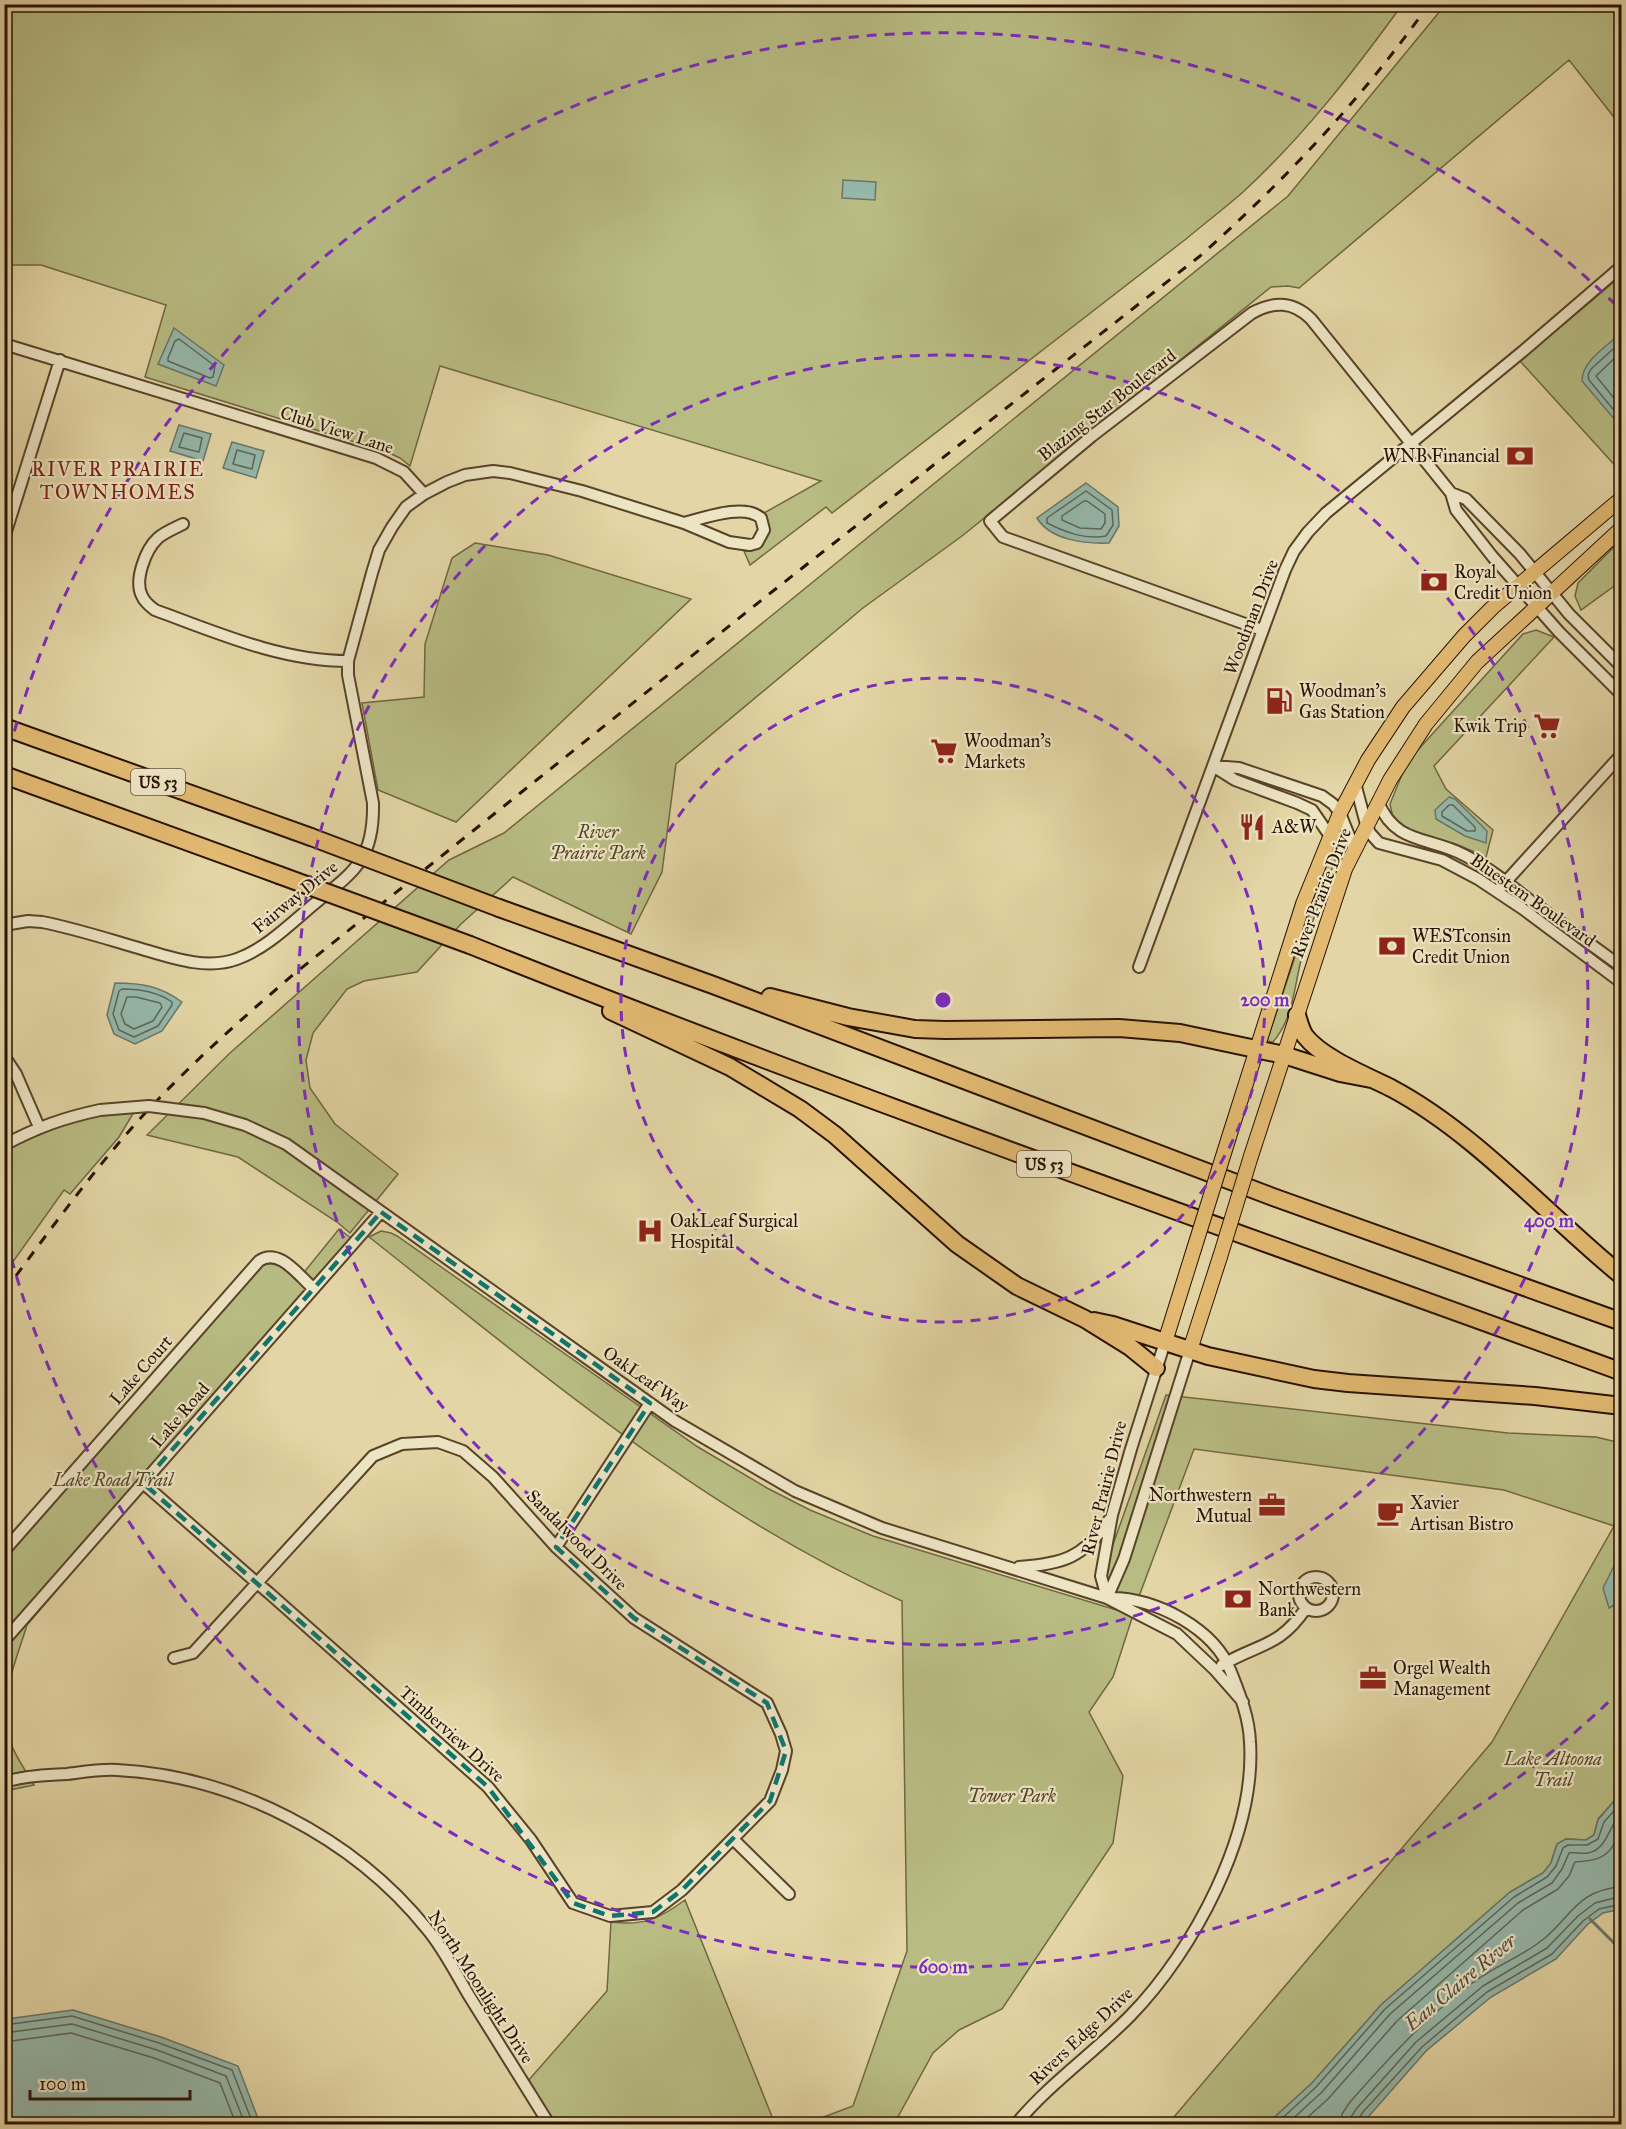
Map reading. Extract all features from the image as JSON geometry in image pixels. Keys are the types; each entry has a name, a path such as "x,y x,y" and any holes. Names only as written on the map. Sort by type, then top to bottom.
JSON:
{"highway":[{"name":"US 53","path":"4,727 713,985 1273,1197 1622,1322"},
{"name":"US 53","path":"4,775 470,945 558,981 1089,1181 1259,1240 1622,1372"},
{"path":"558,981 614,1012 730,1067 774,1092 835,1135 957,1244 1028,1293 1085,1319 1130,1347 1156,1368"},
{"path":"713,985 848,1017 915,1029 1130,1028 1180,1033 1257,1048 1340,1073 1371,1079"},
{"path":"1297,1015 1302,1031 1310,1041 1340,1062 1409,1098 1444,1121 1622,1276"},
{"path":"1085,1319 1113,1325 1190,1350 1314,1379 1536,1396 1622,1406"}],"main road":[{"name":"River Prairie Drive","path":"1165,1342 1303,904 1330,836 1355,783 1387,730 1423,681 1464,636 1518,585 1622,498"},
{"name":"River Prairie Drive","path":"1190,1350 1331,908 1354,848 1366,824 1415,740 1478,662 1622,528"}],"street":[{"name":"Woodman Drive","path":"1138,967 1262,630 1294,551 1326,513 1412,444 1622,266"},
{"name":"Blazing Star Boulevard","path":"1262,630 1003,537 990,520 1092,436 1252,313 1263,307 1279,303 1294,306 1311,319 1451,493 1456,510 1518,585 1558,632 1622,695"},
{"name":"Club View Lane","path":"4,344 375,458 404,472 424,494"},
{"path":"4,538 60,360"},
{"path":"424,494 465,475 493,471 510,472 582,491 684,523 729,542 744,545 758,543 764,530 761,518 751,512 735,512 684,523"},
{"name":"Blazing Star Boulevard","path":"1451,493 1466,499 1535,571 1569,614 1622,668"},
{"name":"Fairway Drive","path":"4,925 28,921 42,922 197,962 226,962 264,944 350,876 365,855 373,827 373,802 348,675 348,662 379,550 406,507 424,494"},
{"path":"183,524 158,538 150,549 139,584 146,603 155,610 240,641 305,657 348,662"},
{"path":"1496,891 1622,754"},
{"path":"1213,766 1239,768 1322,796 1334,804 1340,813 1354,848"},
{"path":"1213,766 1235,780 1312,810 1330,836"},
{"name":"Bluestem Boulevard","path":"1355,783 1366,824 1379,843 1442,860 1478,879 1622,983"},
{"name":"Bluestem Boulevard","path":"1378,802 1389,822 1401,832 1467,856 1622,967"},
{"path":"4,1056 16,1074 39,1126"},
{"name":"OakLeaf Way","path":"4,1145 39,1126 100,1110 149,1106 204,1113 244,1125 286,1144 675,1421 795,1491 882,1528 1107,1598"},
{"name":"Lake Road","path":"4,1641 381,1212"},
{"name":"Lake Court","path":"4,1551 258,1262 268,1257 278,1258 314,1288"},
{"name":"River Prairie Drive","path":"1107,1598 1101,1576 1112,1515 1165,1342"},
{"name":"River Prairie Drive","path":"1107,1598 1124,1559 1190,1350"},
{"path":"556,1547 650,1403"},
{"name":"Sandalwood Drive","path":"174,1658 193,1653 373,1456 402,1444 438,1442 463,1451 494,1477 556,1547 634,1618 767,1703 781,1734 786,1752 783,1770 770,1801 733,1839"},
{"name":"Timberview Drive","path":"143,1483 488,1787 531,1840 573,1903 610,1917 653,1912 682,1890 733,1839"},
{"path":"1012,1567 1049,1565 1079,1553 1101,1531 1112,1515"},
{"name":"Rivers Edge Drive","path":"1016,2124 1044,2094 1133,2013 1169,1970 1202,1918 1229,1856 1250,1775 1250,1740 1242,1702 1228,1662 1212,1640 1192,1624 1158,1608 1130,1599 1107,1598"},
{"name":"Rivers Edge Drive","path":"1107,1598 1177,1634 1214,1669 1242,1702"},
{"path":"1214,1669 1274,1642 1296,1623 1306,1608"},
{"name":"North Moonlight Drive","path":"4,1782 21,1777 115,1770 144,1773 208,1785 280,1813 316,1834 371,1872 428,1930 549,2124"},
{"path":"733,1839 789,1894"}],"highlighted area":[{"path":"381,1212 650,1403 556,1547 634,1618 767,1703 786,1751 770,1801 682,1890 653,1912 610,1916 573,1903 488,1787 143,1483"}],"green space":[{"path":"4,5 1402,5 1307,126 1236,198 832,513 826,507 750,565 744,551 757,548 766,539 768,526 764,513 821,481 440,366 410,466 387,452 145,377 166,305 41,265 5,265"},
{"name":"River Prairie Park","path":"1445,5 1621,5 1621,126 1569,60 1299,288 1271,287 962,536 863,608 676,764 662,872 631,934 513,877 461,924 417,972 364,981 347,989 313,1033 306,1060 310,1088 335,1124 398,1174 350,1233 337,1222 238,1157 147,1135 230,1053 449,860 504,833 1288,196"},
{"path":"1621,276 1621,472 1520,361"},
{"path":"1621,540 1621,581 1581,610 1575,596 1578,583"},
{"path":"475,543 548,555 691,599 456,822 378,790 362,703 424,697 425,644 452,558"},
{"path":"1536,630 1554,637 1434,766 1446,789 1493,830 1486,857 1456,844 1403,828 1393,818 1390,804 1403,772 1416,752 1523,634"},
{"path":"1329,855 1336,858 1308,934 1289,1014 1273,1042 1267,1041"},
{"path":"137,1107 119,1137 70,1194 64,1190 5,1273 5,1146 39,1127"},
{"name":"Lake Road Trail","path":"339,1229 355,1241 27,1625 6,1697 5,1709 5,1559 262,1266 277,1264 297,1281"},
{"name":"Tower Park","path":"381,1231 397,1236 698,1447 767,1488 810,1510 873,1536 1133,1615 1113,1677 1089,1712 1123,1776 1113,1843 1002,2009 959,2030 933,2053 894,2124 805,2124 853,2106 907,1951 902,1601 829,1566 759,1526 625,1436 369,1237"},
{"name":"Lake Altoona Trail","path":"1166,1395 1508,1433 1596,1437 1621,1443 1621,1793 1598,1819 1594,1835 1586,1840 1566,1839 1557,1844 1551,1863 1543,1873 1510,1892 1381,2005 1312,2083 1267,2124 1168,2124 1492,1742 1614,1526 1504,1490 1194,1449 1138,1599 1098,1587"},
{"path":"5,1721 12,1747 34,1785 5,1791"},
{"path":"685,1900 775,2124 554,2124 527,2082 607,1991 611,1922 633,1923 651,1920"}],"water":[{"path":"843,180 876,182 875,200 842,198"},
{"path":"174,328 224,365 216,386 158,364"},
{"path":"1621,333 1621,427 1582,381 1586,367 1591,360"},
{"path":"179,425 211,434 203,461 170,451"},
{"path":"232,442 264,451 256,478 223,468"},
{"path":"1086,483 1118,507 1119,526 1109,543 1089,543 1059,536 1050,531 1037,518"},
{"path":"1449,797 1455,799 1487,831 1486,843 1465,836 1436,819 1435,810"},
{"path":"115,983 150,987 166,992 182,1002 162,1031 135,1044 114,1034 107,1015"},
{"path":"1621,1552 1621,1601 1609,1608 1603,1588"},
{"name":"Eau Claire River","path":"1621,1793 1621,1909 1603,1913 1587,1925 1556,1959 1491,1997 1426,2051 1362,2124 1267,2124 1312,2083 1381,2005 1510,1892 1543,1873 1551,1863 1557,1844 1566,1839 1586,1840 1594,1835 1598,1820"},
{"path":"73,2010 161,2037 238,2066 260,2124 5,2124 5,2021"}],"waterway":[{"path":"1590,1919 1622,1951"}],"railway":[{"path":"4,1292 119,1142 174,1083 233,1027 294,974 773,591 1200,256 1322,137 1404,39 1429,4"}],"place":[{"name":"WNB Financial","path":"1520,456"},
{"name":"Royal Credit Union","path":"1434,582"},
{"name":"Woodman’s Gas Station","path":"1279,701"},
{"name":"Kwik Trip","path":"1547,726"},
{"name":"Woodman's Markets","path":"944,751"},
{"name":"A&W","path":"1252,827"},
{"name":"WESTconsin Credit Union","path":"1392,946"},
{"name":"OakLeaf Surgical Hospital","path":"650,1231"},
{"name":"Northwestern Mutual","path":"1272,1505"},
{"name":"Xavier Artisan Bistro","path":"1390,1513"},
{"name":"Northwestern Bank","path":"1238,1599"},
{"name":"Orgel Wealth Management","path":"1373,1678"}],"district":[{"name":"RIVER PRAIRIE TOWNHOMES","path":"118,480"}]}
